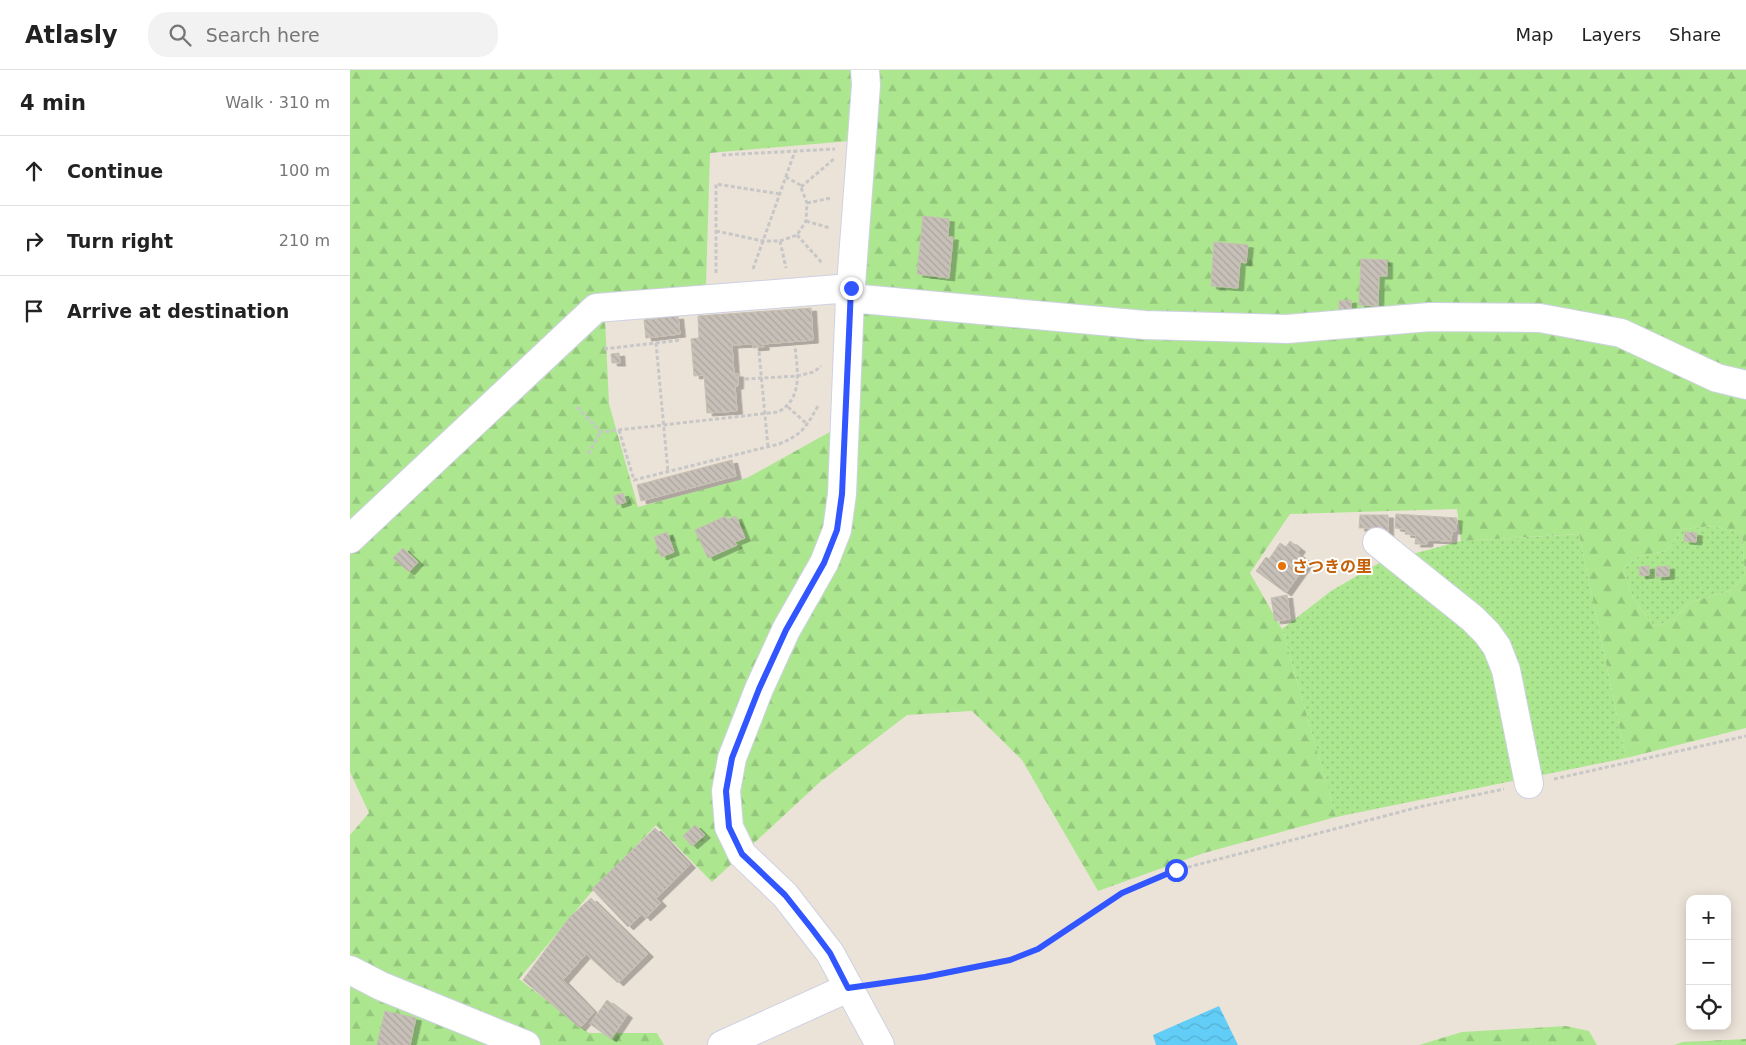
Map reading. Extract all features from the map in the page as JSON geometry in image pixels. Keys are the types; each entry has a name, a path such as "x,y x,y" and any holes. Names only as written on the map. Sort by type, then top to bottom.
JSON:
{"street":[{"path":"865,70 866,85 851,292 842,494 837,530 824,563 786,630 759,689 732,758 726,791 729,827 742,854 785,895 830,953 880,1045"},
{"path":"350,539 596,308 717,298 851,292 1145,325 1287,329 1430,317 1540,318 1621,333 1717,378 1746,386"},
{"path":"1377,542 1472,618 1487,632 1497,647 1506,670 1529,784"},
{"path":"350,970 380,986 526,1045"},
{"path":"722,1045 848,988"}],"path":[{"path":"722,155 836,149"},
{"path":"752,272 795,151"},
{"path":"801,187 838,155"},
{"path":"716,231 763,240 780,241 797,235 806,221 807,204 800,184 786,177"},
{"path":"717,298 716,184 780,194"},
{"path":"807,204 832,198"},
{"path":"806,221 837,230"},
{"path":"797,235 826,268"},
{"path":"780,241 788,277"},
{"path":"604,348 681,340"},
{"path":"656,343 668,472"},
{"path":"601,432 778,412 788,407 796,392 795,346"},
{"path":"759,352 768,447"},
{"path":"745,379 797,376 814,372 825,361"},
{"path":"619,430 634,480 791,440 801,432 820,403"},
{"path":"577,407 601,432"},
{"path":"788,407 807,424"},
{"path":"588,454 601,432"},
{"path":"848,988 925,977 1010,960 1038,949 1122,893 1176,870 1423,806 1602,770 1746,736"}],"green space":[{"path":"350,70 1746,70 1746,728 1626,758 1579,534 1461,541 1457,509 1290,514 1250,573 1282,629 1336,817 1204,853 1098,891 1022,760 972,711 907,715 820,782 712,882 656,825 589,895 519,979 589,1033 657,1033 664,1045 350,1045 350,835 369,813 350,772","holes":["850,141 835,429 747,478 638,507 609,404 604,298 706,285 710,153","1712,526 1742,533 1745,574 1732,590 1691,602 1672,621 1654,626 1633,598 1623,568 1639,556 1667,551 1682,529"]},
{"path":"1712,526 1742,533 1745,574 1732,590 1691,602 1672,621 1654,626 1633,598 1623,568 1639,556 1667,551 1682,529"},
{"path":"1579,534 1626,758 1336,817 1282,629 1331,591 1379,563 1461,541"},
{"path":"1566,1026 1589,1031 1597,1045 1419,1045 1462,1032"},
{"path":"1746,1039 1746,1045 1674,1045 1683,1042"}],"water":[{"path":"1219,1006 1238,1045 1156,1045 1153,1035"}],"building":[{"path":"923,216 949,219 948,237 953,237 949,278 917,274"},
{"path":"1214,242 1248,245 1246,263 1240,262 1238,288 1211,286"},
{"path":"1361,259 1387,260 1387,276 1379,276 1378,306 1359,305"},
{"path":"1351,300 1351,316 1339,316 1339,301"},
{"path":"811,308 813,340 763,344 764,347 753,348 753,344 732,345 734,374 738,374 738,386 735,386 737,411 707,413 704,375 694,376 691,339 699,338 698,316"},
{"path":"678,316 680,334 646,338 644,320"},
{"path":"619,353 620,363 612,363 611,354"},
{"path":"732,460 736,476 641,501 637,485"},
{"path":"623,493 626,502 617,505 614,496"},
{"path":"1396,514 1457,518 1456,531 1452,531 1451,541 1428,540 1427,544 1415,544 1416,535 1405,534 1406,529 1395,528"},
{"path":"1360,515 1388,515 1388,535 1379,535 1379,528 1359,528"},
{"path":"726,516 727,520 736,516 745,538 735,542 737,545 708,558 695,530"},
{"path":"667,532 674,552 661,557 654,537"},
{"path":"1685,532 1697,533 1696,542 1684,541"},
{"name":"さつきの里","path":"1290,541 1300,549 1297,553 1308,562 1286,593 1256,571 1266,557 1269,559 1280,543 1286,547"},
{"path":"403,548 418,562 409,572 393,558"},
{"path":"1649,566 1649,575 1640,576 1639,567"},
{"path":"1669,566 1669,576 1656,577 1656,567"},
{"path":"1287,595 1290,619 1275,621 1271,598"},
{"path":"695,825 705,835 692,846 683,836"},
{"path":"655,828 690,865 656,898 661,903 645,918 642,914 628,927 592,889"},
{"path":"591,898 648,954 618,983 586,954 563,980 594,1012 580,1028 523,980 570,917"},
{"path":"607,1000 627,1015 611,1039 590,1024"},
{"path":"385,1011 416,1018 410,1045 377,1045"}],"place":[{"name":"さつきの里","path":"1282,566"}],"route":[{"path":"851,288 842,494 837,530 824,563 786,630 759,689 732,758 726,791 729,827 742,854 785,895 812,929 830,953 848,988 925,977 1010,960 1038,949 1122,893 1176,870"}]}
